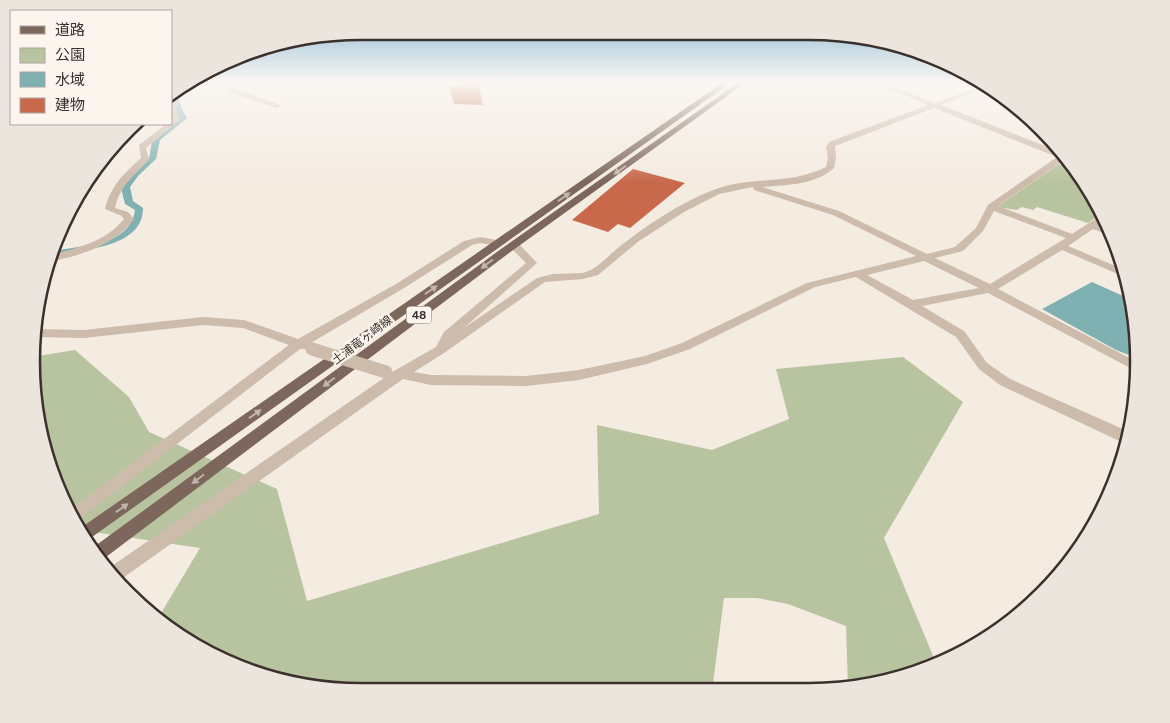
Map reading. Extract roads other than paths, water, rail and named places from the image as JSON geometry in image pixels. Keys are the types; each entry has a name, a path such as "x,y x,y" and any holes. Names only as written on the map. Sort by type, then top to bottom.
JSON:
{"main road":[{"name":"土浦竜ヶ崎線","path":"89,531 498,244 689,115"},
{"name":"土浦竜ヶ崎線","path":"102,551 692,115"}],"street":[{"path":"118,571 394,373 440,350 541,280 551,276 589,275 603,268 623,248 656,224 717,192 745,185 779,185 798,182 820,175 830,168 832,158 830,147 832,144 908,115"},
{"path":"958,115 1051,151"},
{"path":"58,256 102,241 117,234 124,226 129,218 125,214 110,209 112,199 125,176 145,159 142,147 170,125"},
{"path":"42,332 84,334 202,321 244,324 312,349 394,373 431,380 526,381 579,375 647,360 686,346 811,285 959,250 980,229 990,207 1058,159"},
{"path":"745,185 836,213 990,289 1130,364"},
{"path":"990,207 1074,238"},
{"path":"912,304 990,289 1074,238 1098,221"},
{"path":"1092,225 1102,229"},
{"path":"77,512 298,344 400,286 468,243 480,240 498,244"},
{"path":"440,350 448,334 532,264 514,245"},
{"path":"1061,246 1117,271"},
{"path":"858,274 912,304 960,334 983,366 1005,382 1121,435"}],"water":[{"path":"177,115 185,115 187,118 160,140 156,159 138,176 130,187 133,201 143,208 140,222 132,232 121,240 107,245 58,254 60,250 102,242 113,238 123,231 131,222 135,210 125,204 121,188 149,159 152,141 179,120"},
{"path":"1092,282 1123,296 1130,355 1116,350 1042,309"}]}
